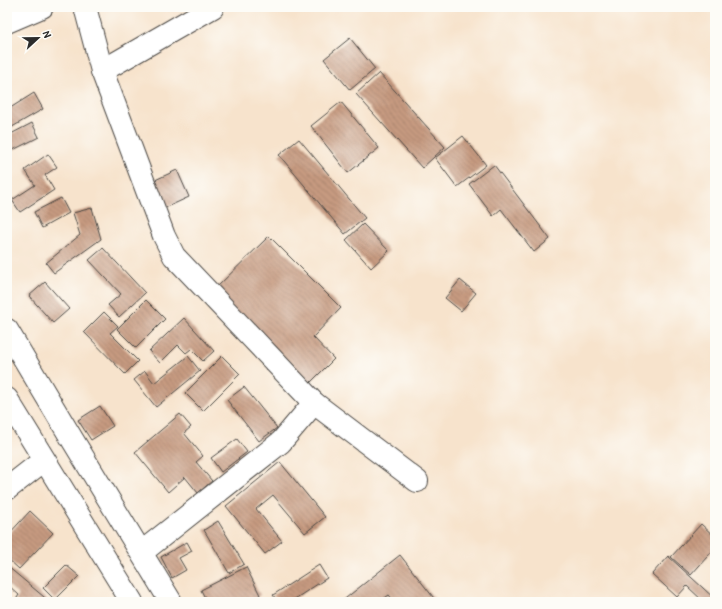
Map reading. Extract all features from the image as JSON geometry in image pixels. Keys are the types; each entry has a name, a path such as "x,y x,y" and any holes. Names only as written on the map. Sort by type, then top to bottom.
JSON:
{"street":[{"path":"7,22 41,7"},
{"path":"85,7 102,71 164,236 174,256 314,403 417,481"},
{"path":"102,71 213,7"},
{"path":"7,330 171,602"},
{"path":"7,399 132,602"},
{"path":"142,552 281,442 314,403"},
{"path":"7,489 44,460"}],"building":[{"path":"350,38 375,69 350,90 324,59"},
{"path":"379,73 445,147 422,168 356,94"},
{"path":"34,93 43,109 7,130 7,110"},
{"path":"341,102 379,148 348,173 311,126"},
{"path":"32,123 39,137 7,153 7,136"},
{"path":"463,136 486,165 457,187 435,158"},
{"path":"299,139 365,218 345,234 279,155"},
{"path":"48,154 57,167 45,175 54,190 20,212 12,200 35,185 25,170"},
{"path":"494,165 550,239 534,252 501,209 493,216 469,184"},
{"path":"177,170 189,197 165,208 153,181"},
{"path":"61,198 69,213 42,228 34,212"},
{"path":"92,208 101,239 54,273 46,263 80,235 73,213"},
{"path":"363,224 389,251 371,268 346,240"},
{"path":"269,236 341,308 313,337 334,359 308,385 214,290"},
{"path":"103,248 145,293 119,317 108,305 121,294 89,260"},
{"path":"460,280 476,293 461,311 445,298"},
{"path":"45,282 69,309 53,323 29,296"},
{"path":"146,300 165,319 136,348 117,329"},
{"path":"104,312 118,326 110,333 138,361 125,374 84,332"},
{"path":"184,318 214,351 203,361 191,349 186,353 178,345 160,363 149,351"},
{"path":"188,356 200,371 156,407 134,380 145,371 154,383"},
{"path":"222,356 240,374 203,411 185,393"},
{"path":"244,387 277,428 259,441 227,400"},
{"path":"100,406 113,426 91,440 78,420"},
{"path":"180,414 191,427 184,433 203,456 196,462 212,481 198,493 185,477 168,492 135,452"},
{"path":"237,439 247,452 221,472 211,458"},
{"path":"280,462 325,517 305,533 273,495 256,509 282,541 265,554 226,506"},
{"path":"30,511 53,533 19,569 7,558 7,536"},
{"path":"218,521 244,564 229,573 204,530"},
{"path":"701,524 715,537 715,548 691,575 671,557"},
{"path":"187,542 192,551 179,558 186,570 172,578 161,557"},
{"path":"400,555 437,602 395,602 389,595 379,602 341,602"},
{"path":"668,556 715,599 715,602 704,602 687,586 677,597 652,574"},
{"path":"66,565 79,576 55,600 43,588"},
{"path":"319,565 327,578 290,602 278,602 273,595"},
{"path":"7,566 50,602 14,602 19,595 7,584"},
{"path":"246,567 260,595 250,602 207,602 201,590"}]}
